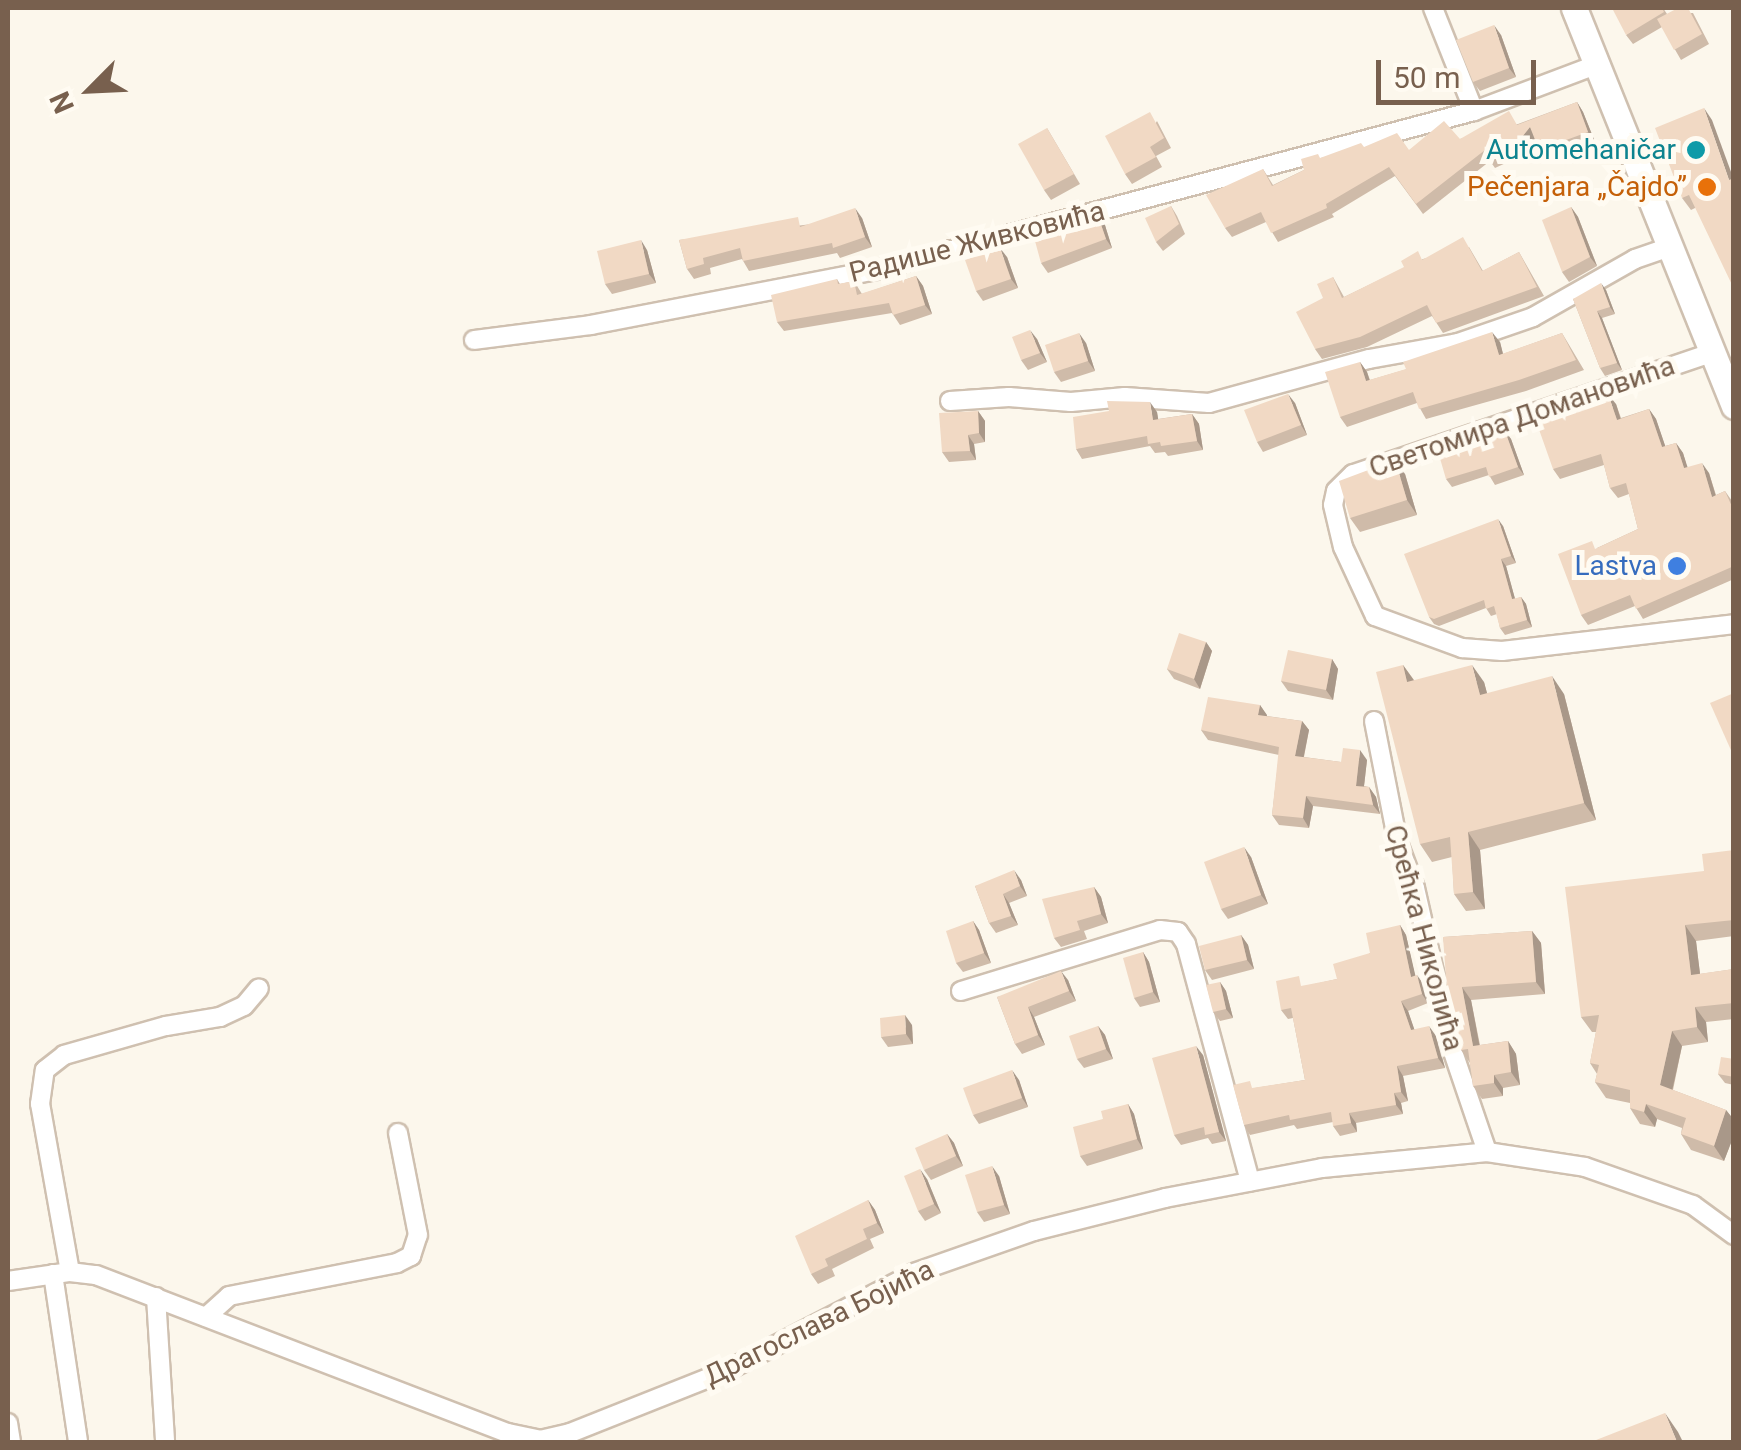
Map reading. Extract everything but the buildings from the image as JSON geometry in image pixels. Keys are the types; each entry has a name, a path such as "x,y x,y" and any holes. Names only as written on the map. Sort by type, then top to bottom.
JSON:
{"main road":[{"path":"1574,8 1734,406"}],"street":[{"path":"1433,8 1474,112"},
{"name":"Радише Живковића","path":"474,340 591,325 876,270 1474,112 1596,65"},
{"path":"950,401 1009,398 1071,402 1125,398 1209,404 1368,359 1458,343 1533,317 1623,266 1669,247"},
{"name":"Светомира Домановића","path":"1711,353 1353,474 1336,492 1333,504 1342,548 1375,616 1462,648 1502,651 1734,624"},
{"name":"Срећка Николића","path":"1374,721 1398,843 1415,888 1451,1046 1487,1152"},
{"path":"961,991 1160,930 1178,932 1186,944 1250,1182"},
{"path":"78,1442 40,1104 45,1070 64,1055 166,1026 220,1018 244,1006 259,988"},
{"path":"206,1317 229,1296 398,1263 411,1256 418,1235 398,1133"},
{"name":"Драгослава Бојића","path":"8,1281 61,1273 96,1275 508,1433 540,1440 559,1439 728,1370 914,1273 1034,1232 1322,1168 1487,1152 1585,1168 1693,1205 1734,1235"},
{"path":"156,1298 165,1442"},
{"path":"8,1423 11,1442"}],"place":[{"name":"Automehaničar","path":"1696,150"},
{"name":"Pečenjara „Čajdo”","path":"1707,187"},
{"name":"Lastva","path":"1677,566"}]}
